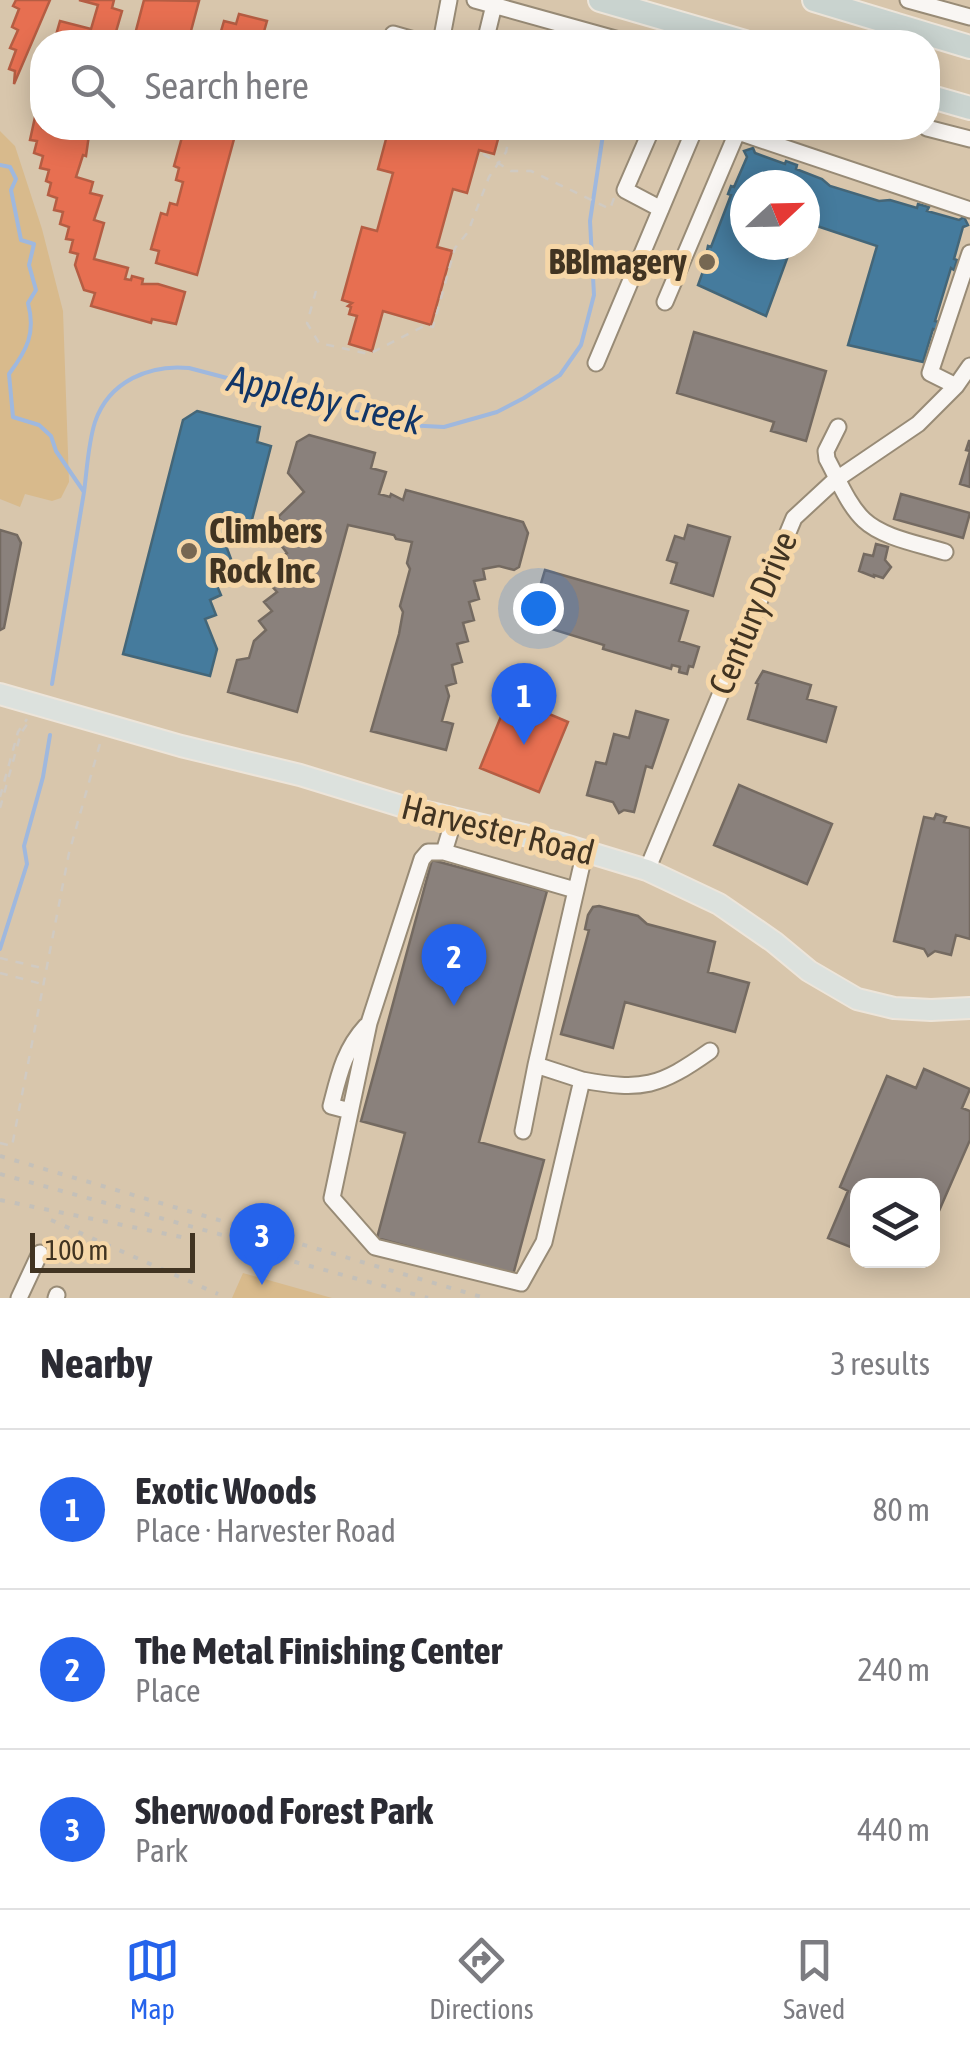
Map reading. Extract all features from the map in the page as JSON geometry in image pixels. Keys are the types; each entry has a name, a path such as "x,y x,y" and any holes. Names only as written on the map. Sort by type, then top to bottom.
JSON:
{"highway":[{"path":"600,0 704,30"},
{"path":"814,0 916,30"},
{"path":"940,37 970,46"},
{"path":"940,99 970,108"}],"main road":[{"name":"Harvester Road","path":"0,694 647,870 719,904 809,971 857,998 894,1008 970,1008"}],"street":[{"path":"443,30 449,0"},
{"path":"476,0 583,30"},
{"path":"908,0 970,17"},
{"path":"489,30 494,5"},
{"path":"940,131 970,140"},
{"path":"647,140 625,190 661,209"},
{"path":"596,363 690,140"},
{"path":"666,302 734,140"},
{"path":"767,140 970,210"},
{"path":"956,386 930,373 970,253"},
{"name":"Century Drive","path":"647,870 794,518 838,479 918,424 970,366"},
{"path":"838,427 826,451 838,479 867,524 945,552"},
{"path":"444,852 454,818"},
{"path":"575,890 444,852 428,852 422,859 369,1023 332,1198 374,1246 521,1283 544,1242 582,1080"},
{"path":"523,1131 585,852"},
{"path":"536,1065 582,1080 628,1088 675,1076 710,1051"},
{"path":"19,1298 40,1253"}],"path":[{"path":"316,291 307,323 316,340 368,354 426,325 433,326 455,248 468,232 507,140"},
{"path":"484,154 511,171 531,171 610,208 615,196"},
{"path":"0,797 18,732 35,705"},
{"path":"0,808 21,733 35,705"},
{"path":"0,1144 12,1146 69,852 101,740 100,723"},
{"path":"0,958 47,970"},
{"path":"2,973 44,984"}],"shaded area":[{"path":"0,131 15,146 63,311 69,482 61,498 52,501 25,494 20,507 0,499"},
{"path":"243,1273 332,1298 232,1298"}],"building: Shops":[{"path":"16,0 50,0 37,30 30,30 30,47 14,84 15,71 9,69 16,50 10,48 18,30 12,27 19,9 13,6"},
{"path":"79,0 114,0 112,8 122,11 116,30 57,30 60,21 91,29 98,5"},
{"path":"144,0 199,1 191,30 136,30"},
{"path":"239,14 267,21 264,30 221,30 224,21 236,24"},
{"path":"30,140 88,140 76,177 93,182 90,193 102,196 94,220 104,223 94,259 128,268 125,279 131,280 132,276 143,279 142,284 185,292 176,324 152,319 151,323 91,306 95,293 84,290 75,265 78,254 70,252 73,240 66,239 69,227 60,224 63,212 54,210 57,198 48,195 49,170 40,168 43,156 34,153 37,141"},
{"path":"181,140 234,140 197,275 156,263 159,251 151,249 161,213 167,215 170,203 177,205 183,182 176,180 179,168 174,166"},
{"path":"386,140 498,140 494,154 479,150 467,193 453,189 437,247 452,251 431,325 383,311 372,351 349,344 357,316 349,314 348,306 352,303 342,300 362,227 377,231 393,173 378,169"},
{"path":"509,697 568,722 539,792 480,768"}],"building: Public":[{"path":"753,148 755,153 797,165 799,170 741,170 747,157 744,151"},
{"path":"820,178 830,186 879,201 917,208 918,204 929,207 927,211 959,220 964,217 968,225 963,227 954,259 957,260 935,321 939,322 937,330 933,329 923,362 848,345 877,246 820,227"},
{"path":"730,198 730,260 787,260 766,316 698,285 710,252 708,246 711,247"},
{"name":"Climbers Rock Inc","path":"197,411 260,427 257,442 271,446 248,535 225,543 231,559 221,563 226,576 215,581 221,595 210,600 216,615 205,619 217,649 210,676 123,654 183,420"}],"building: Industry":[{"path":"694,332 826,371 806,441 771,431 774,422 677,393"},
{"path":"309,435 375,453 371,468 386,472 379,494 403,500 406,490 523,522 528,533 519,567 483,569 485,579 474,581 479,599 469,602 474,620 463,623 468,641 457,644 462,662 452,665 456,683 446,686 449,696 442,721 453,724 446,750 371,731 399,634 403,612 400,606 410,569 407,563 412,542 396,539 394,535 348,525 297,712 228,692 237,660 249,658 254,641 266,630 259,621 272,611 264,602 277,592 269,583 282,572 275,564 287,553 280,544 292,534 278,517 304,492 288,473 297,442"},
{"path":"970,451 970,487 960,484"},
{"path":"901,494 970,513 963,538 894,519"},
{"path":"688,525 730,537 713,596 671,583 677,563 667,560 675,536 684,539"},
{"path":"0,530 17,535 21,543 4,628 0,630"},
{"path":"876,544 888,547 885,560 891,567 883,578 859,571 864,554 873,556"},
{"path":"545,570 688,611 679,641 699,647 693,667 689,666 687,674 679,672 680,667 672,665 671,669 603,649 604,645 545,627 554,595 539,590"},
{"path":"763,671 811,685 807,699 836,707 826,742 748,719 756,683"},
{"path":"636,711 668,720 652,768 646,766 634,812 619,813 613,802 587,795 596,762 606,764 614,734 629,738"},
{"path":"739,785 832,824 807,884 714,845"},
{"path":"936,814 946,817 944,822 970,828 970,939 956,935 951,955 935,951 928,956 924,949 894,941 924,817 934,819"},
{"path":"432,860 547,891 479,1142 544,1160 513,1275 377,1238 405,1133 361,1121"},
{"path":"593,907 715,942 708,972 749,983 735,1032 625,1002 613,1048 561,1034 589,930 585,929 588,915"},
{"path":"924,1069 970,1089 962,1108 970,1111 970,1140 940,1209 940,1178 850,1178 850,1247 828,1238 848,1191 840,1187 887,1076 916,1088"}],"waterway":[{"name":"Appleby Creek","path":"84,492 91,439 101,408 133,378 160,369 189,368 405,425 444,427 497,412 560,375 581,345 594,295 590,221 602,140"},
{"name":"Appleby Creek","path":"0,165 10,167 16,179 11,190 21,240 34,244 29,265 36,290 28,303 30,332 25,349 9,374 13,417 39,425 51,436 56,451 84,492 52,684"},
{"name":"Appleby Creek","path":"0,949 27,864 24,846 50,735"}],"railway":[{"path":"0,1156 485,1298"},
{"path":"0,1174 266,1247"},
{"path":"0,1200 186,1238"},
{"path":"51,1220 218,1294"},
{"path":"251,1250 428,1298"}],"place":[{"name":"BBImagery","path":"707,262"},
{"name":"Climbers Rock Inc","path":"189,551"},
{"name":"Exotic Woods","path":"524,745"},
{"name":"The Metal Finishing Center","path":"454,1006"},
{"name":"Sherwood Forest Park","path":"262,1285"}]}
